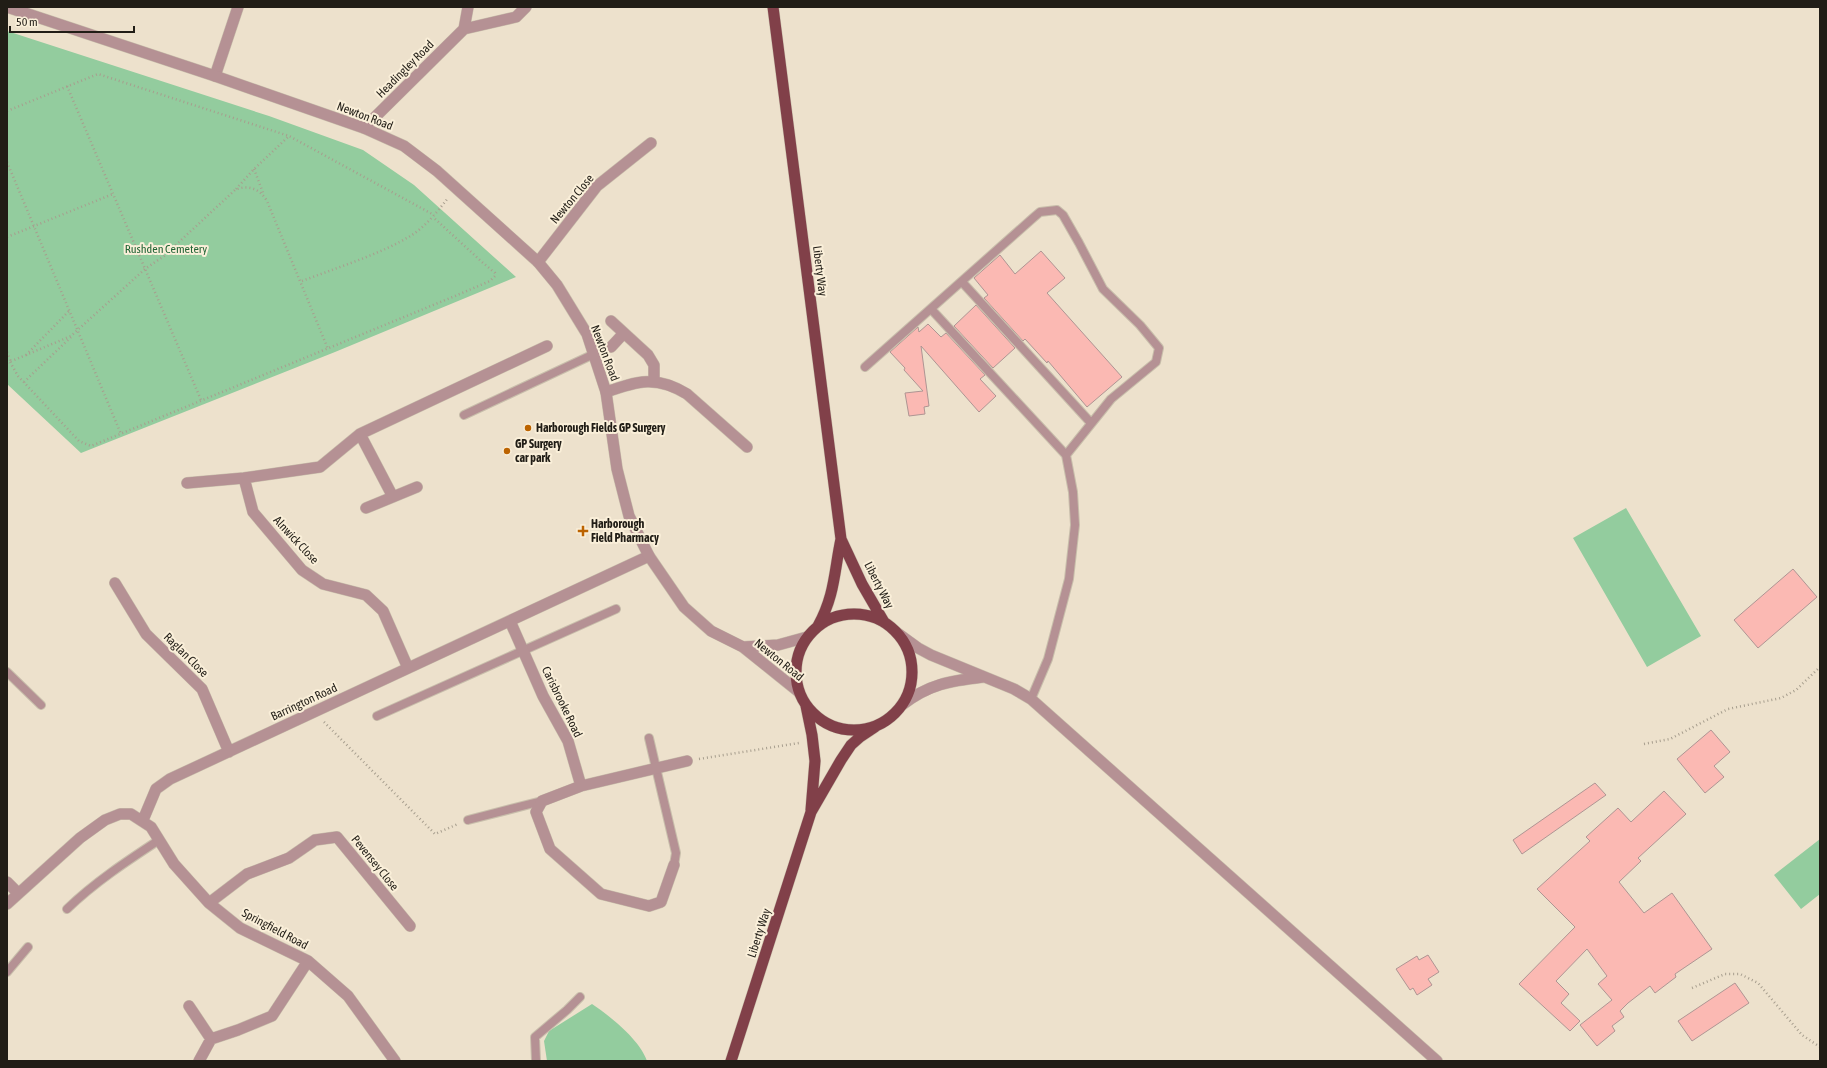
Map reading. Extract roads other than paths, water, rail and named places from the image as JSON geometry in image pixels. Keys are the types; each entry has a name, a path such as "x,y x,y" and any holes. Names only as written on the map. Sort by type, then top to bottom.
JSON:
{"highway":[{"name":"Liberty Way","path":"773,7 841,539 862,584 884,622"},
{"name":"Liberty Way","path":"818,626 829,606 832,594 835,564 841,539"},
{"path":"858,614 872,617 884,622 896,632 905,645 911,660 912,675 909,691 902,705 890,718 875,727 856,730 836,728 819,719 806,705 799,692 796,678 796,664 800,650 807,637 818,626 830,619 844,615 858,614"},
{"name":"Liberty Way","path":"806,705 815,761 811,812"},
{"name":"Liberty Way","path":"731,1061 811,812 851,745 875,727"}],"street":[{"name":"Newton Road","path":"7,7 215,76 364,128 404,146 456,189 538,262 557,285 587,334 606,392 617,469 629,516 649,556 684,607 711,631 743,647 799,692"},
{"path":"215,76 238,7"},
{"path":"468,7 464,28 516,17 526,7"},
{"name":"Headingley Road","path":"364,128 464,28"},
{"name":"Newton Close","path":"538,262 597,186 651,143"},
{"name":"Newton Road","path":"611,322 648,355 655,369 654,381"},
{"name":"Newton Road","path":"611,347 624,333"},
{"path":"187,483 244,478 320,467 360,434 547,346"},
{"name":"Newton Road","path":"606,392 635,382 654,381 676,388 687,394 747,447"},
{"path":"360,434 393,497"},
{"name":"Alnwick Close","path":"244,478 253,512 302,570 323,584 366,595 383,611 408,668"},
{"path":"366,508 417,487"},
{"name":"Barrington Road","path":"143,820 156,789 170,779 649,556"},
{"name":"Raglan Close","path":"115,583 146,634 202,689 229,752"},
{"name":"Carisbrooke Road","path":"510,621 543,696 568,741 582,786"},
{"path":"896,632 918,648 931,655 1014,689 1031,699 1437,1061"},
{"name":"Newton Road","path":"743,647 778,645 807,637"},
{"path":"902,705 920,692 932,686 953,680 984,677"},
{"path":"674,865 661,902 649,906 602,894 550,849 536,812 542,801 582,786 687,761"},
{"path":"7,904 18,892 80,838 105,820 120,814 131,814 143,820"},
{"name":"Springfield Road","path":"143,820 151,827 174,864 209,903 240,928 308,961 348,996 394,1061"},
{"name":"Pevensey Close","path":"209,903 247,874 289,858 315,840 338,837 410,926"},
{"path":"7,882 18,892"},
{"path":"199,1061 212,1039 272,1016 308,961"},
{"path":"189,1006 212,1039"}],"lane":[{"path":"865,367 1040,212 1057,210 1063,216 1079,243 1103,289 1140,325 1159,348 1156,362 1111,399 1066,455"},
{"path":"962,282 1091,423"},
{"path":"931,308 1066,455 1073,492 1075,525 1069,579 1048,660 1031,699"},
{"path":"464,415 594,354"},
{"path":"377,716 616,609"},
{"path":"7,672 41,705"},
{"path":"649,738 676,853 674,865"},
{"path":"468,820 542,801"},
{"path":"67,909 84,893 113,870 159,840"},
{"path":"7,972 28,947"},
{"path":"536,1061 535,1037 580,997"}],"place":[{"name":"Harborough Fields GP Surgery","path":"528,428"},
{"name":"GP Surgery car park","path":"507,451"},
{"name":"Harborough Field Pharmacy","path":"583,531"}],"park label":[{"name":"Rushden Cemetery","path":"166,249"}]}
